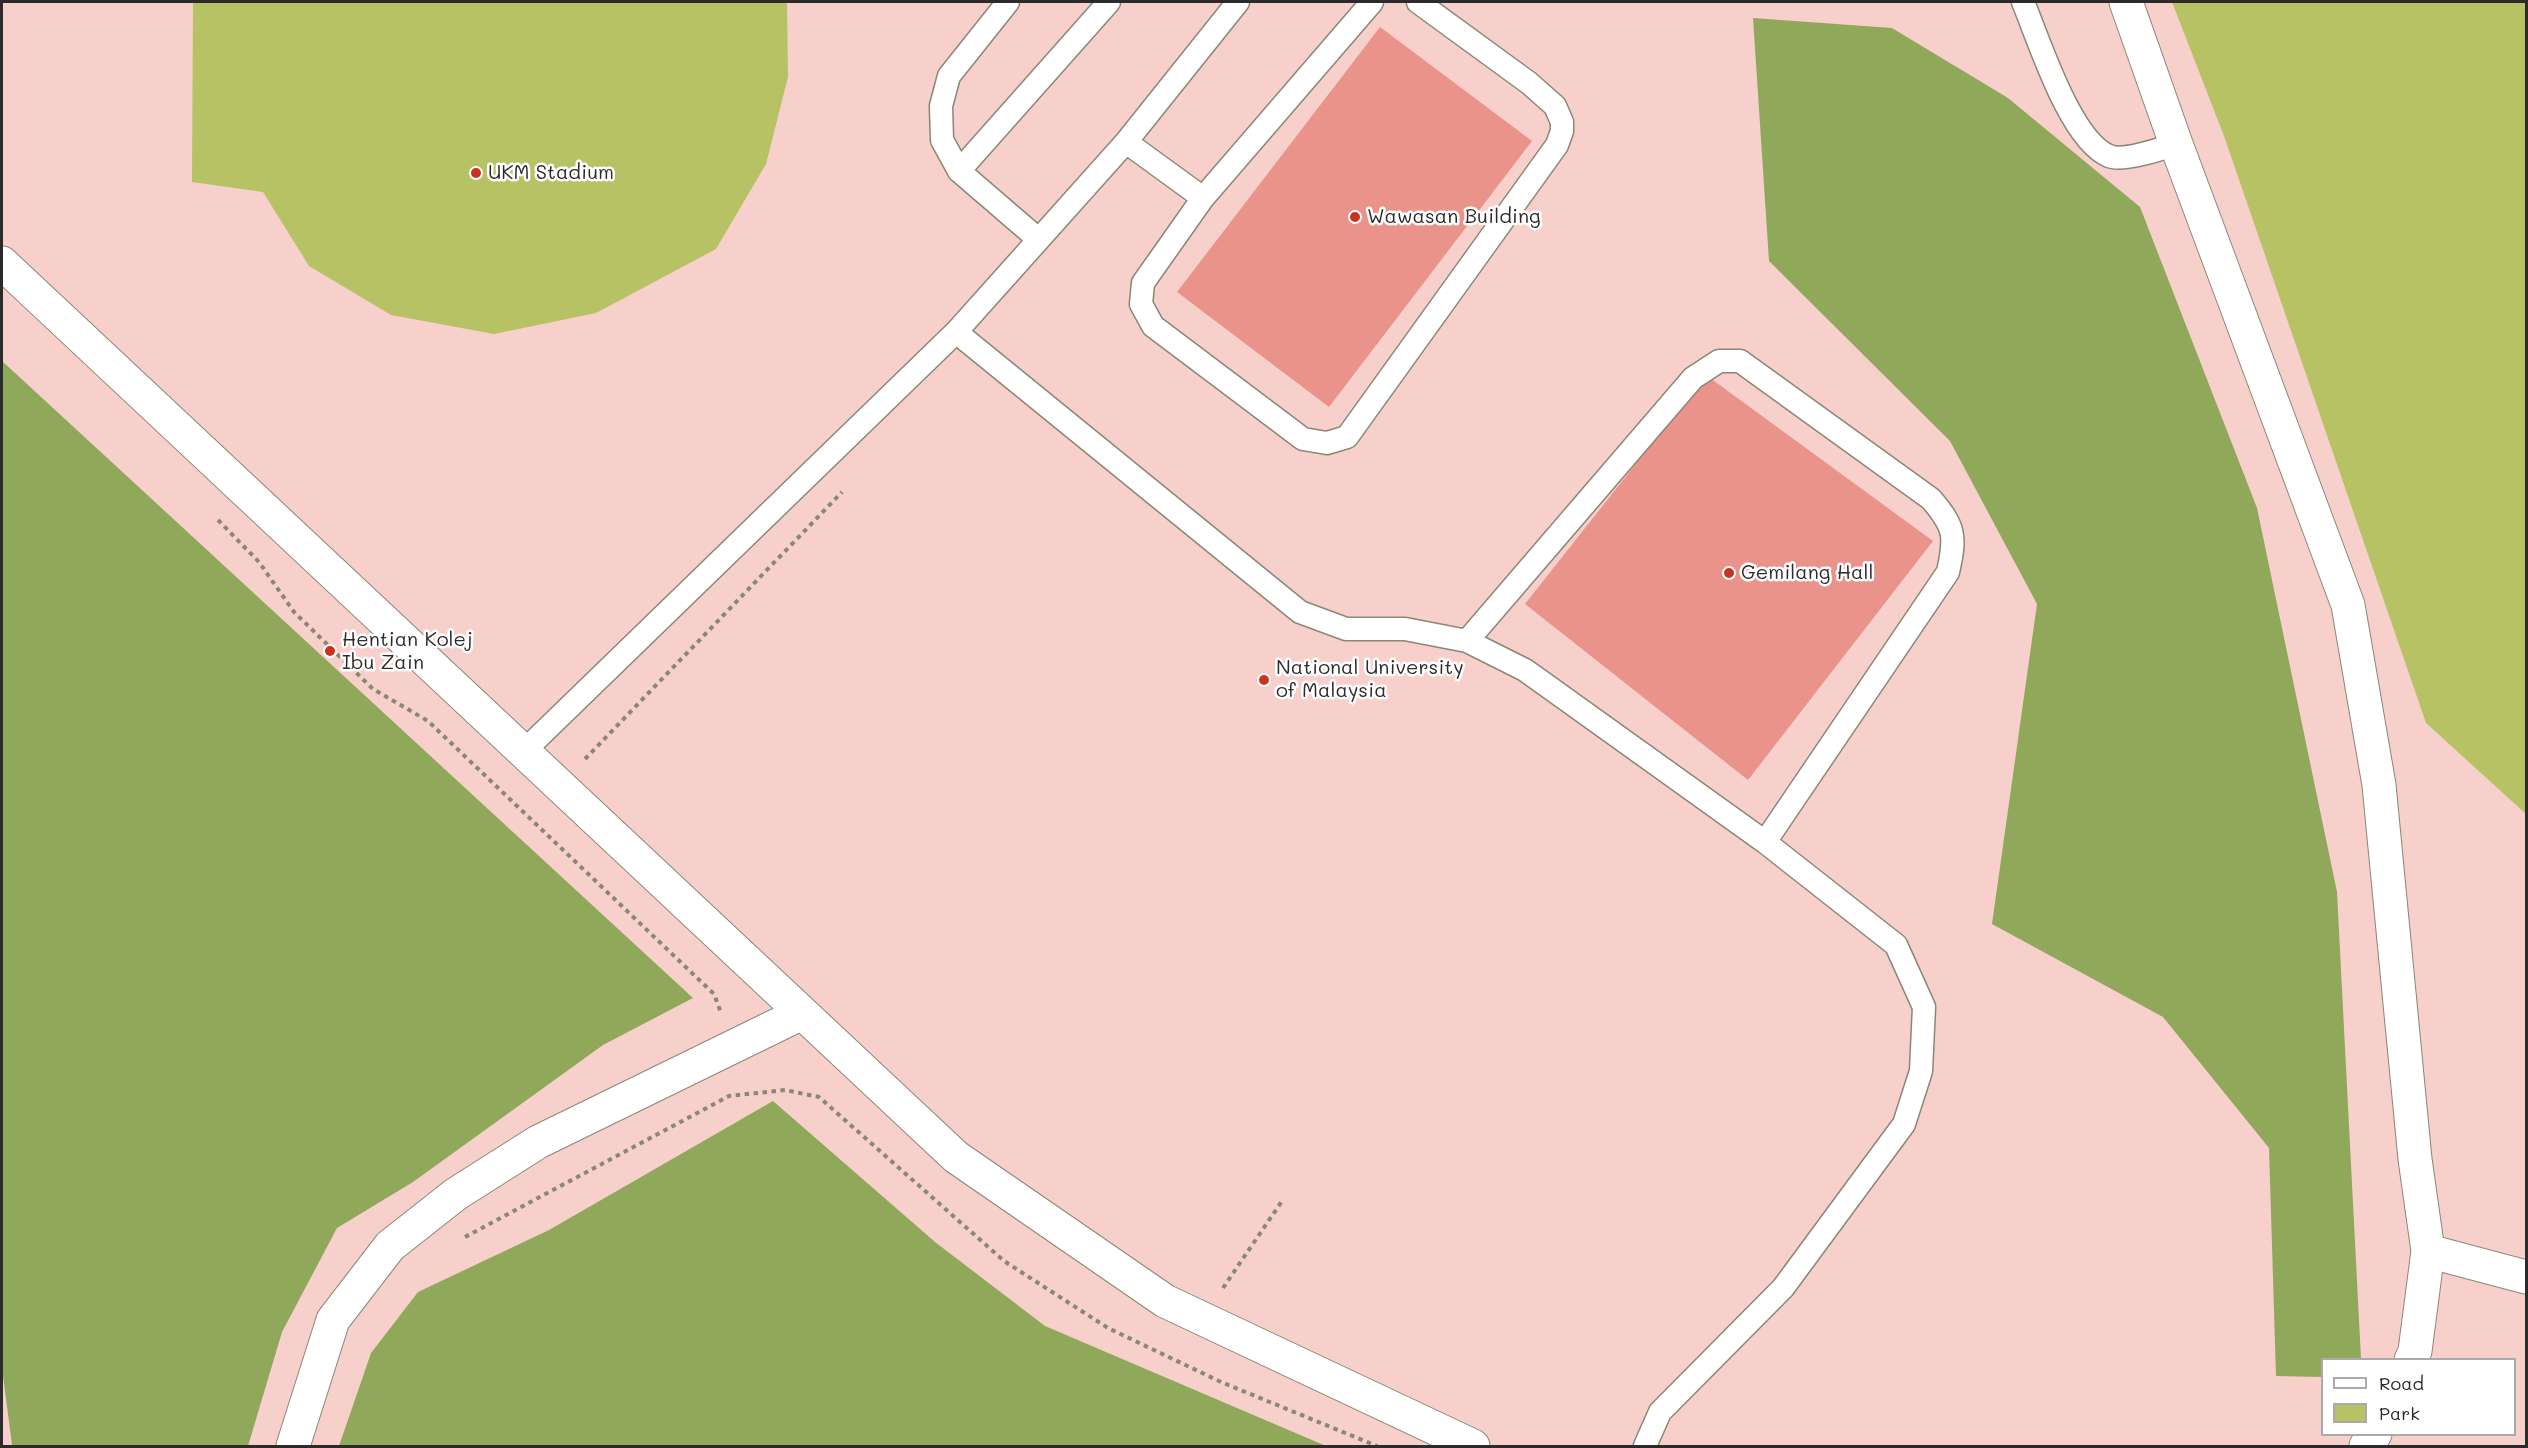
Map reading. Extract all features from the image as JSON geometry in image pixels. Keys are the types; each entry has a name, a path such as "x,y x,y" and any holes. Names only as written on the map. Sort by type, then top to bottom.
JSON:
{"street":[{"path":"2126,2 2176,144 2348,605 2379,785 2415,1159 2428,1251 2415,1351 2412,1358"},
{"path":"2,263 956,1157 1165,1301 1473,1446"},
{"path":"293,1446 333,1320 390,1246 456,1194 538,1142 802,1013"},
{"path":"2428,1251 2526,1277"}],"lane":[{"path":"1008,2 949,76 940,106 942,140 959,171 1038,239"},
{"path":"959,171 1109,2"},
{"path":"523,752 956,332 1126,142 1238,2"},
{"path":"1372,2 1203,198 1143,283 1142,304 1153,326 1303,440 1327,443 1347,438 1557,145 1562,131 1562,122 1555,106 1529,83 1418,2"},
{"path":"2023,2 2073,120 2093,144 2110,157 2140,155 2176,144"},
{"path":"1126,142 1203,198"},
{"path":"956,332 1300,612 1346,629 1405,629 1467,641 1525,670 1765,842 1896,945 1924,1007 1922,1071 1904,1124 1783,1288 1660,1413 1645,1446"},
{"path":"1467,641 1693,378 1719,361 1740,361 1931,499 1948,519 1954,544 1948,572 1765,842"}],"path":[{"path":"581,763 844,489"},
{"path":"209,512 259,562 294,612 373,689 428,721 714,994 722,1016"},
{"path":"461,1239 729,1096 785,1090 819,1097 1004,1261 1108,1328 1221,1382 1377,1446"},
{"path":"1202,1318 1282,1202"}],"shaded area":[{"name":"National University of Malaysia","path":"2,2 2526,2 2526,1446 2,1446"}],"green space":[{"name":"UKM Stadium","path":"193,2 787,2 788,77 766,164 716,249 596,313 494,334 391,315 309,266 263,192 192,182"},
{"path":"2172,2 2526,2 2526,814 2426,723 2224,136"},
{"path":"1753,18 1892,28 2008,98 2140,207 2257,508 2337,892 2361,1358 2321,1358 2321,1377 2276,1376 2269,1148 2163,1017 1992,924 2037,604 1950,441 1769,261"},
{"path":"2,361 693,998 603,1045 413,1182 337,1228 282,1332 248,1446 12,1445 2,1368"},
{"path":"773,1101 935,1242 1045,1326 1326,1446 339,1446 371,1353 418,1292 549,1230"}],"building":[{"name":"Wawasan Building","path":"1380,27 1532,141 1329,407 1177,292"},
{"name":"Gemilang Hall","path":"1706,375 1933,541 1748,780 1525,604"}],"place":[{"name":"UKM Stadium","path":"476,173"},
{"name":"Wawasan Building","path":"1355,217"},
{"name":"Gemilang Hall","path":"1729,573"},
{"name":"Hentian Kolej Ibu Zain","path":"330,651"},
{"name":"National University of Malaysia","path":"1264,680"}]}
